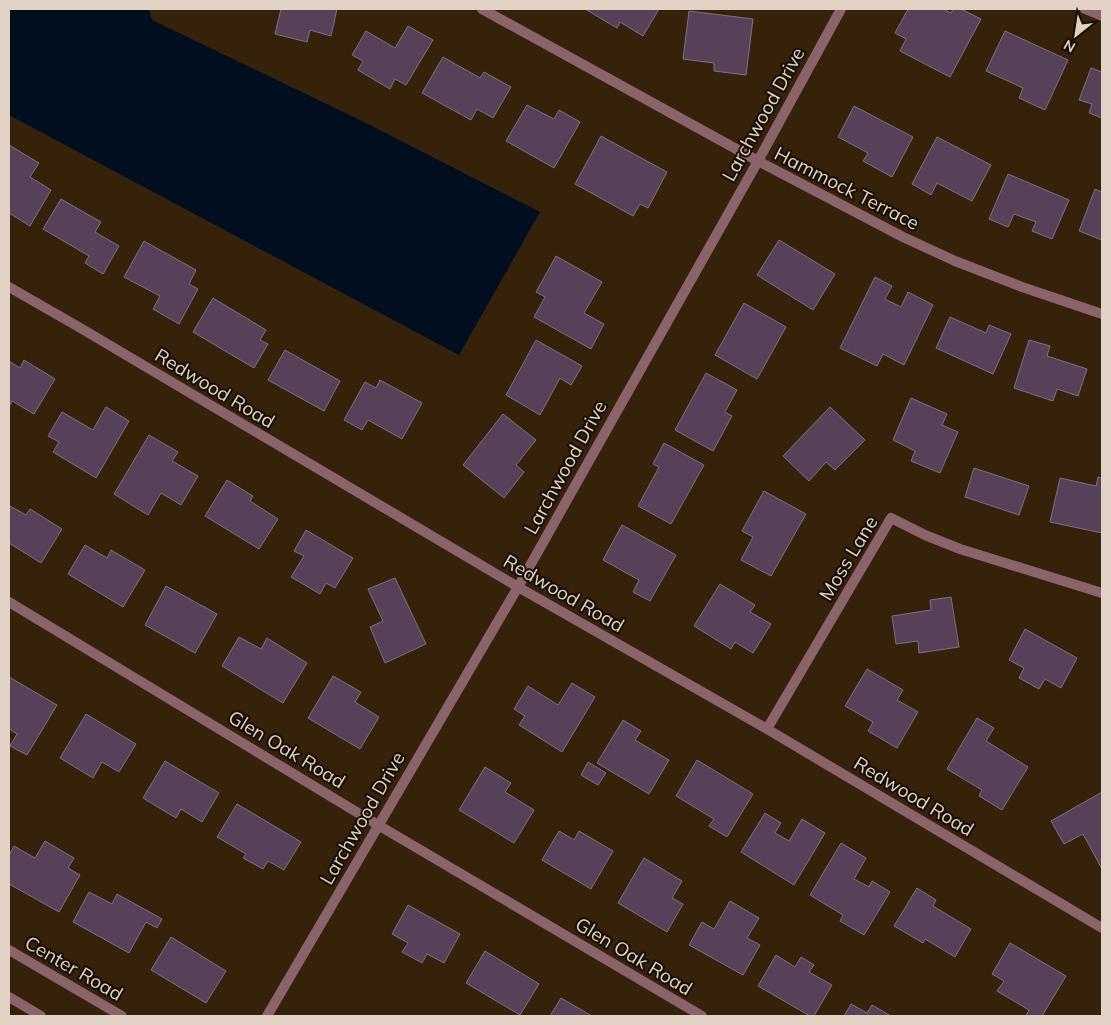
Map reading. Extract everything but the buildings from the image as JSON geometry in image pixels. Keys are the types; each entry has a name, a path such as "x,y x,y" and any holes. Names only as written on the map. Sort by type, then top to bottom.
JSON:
{"street":[{"name":"Hammock Terrace","path":"482,9 758,161 903,237 955,261 1022,288 1102,314"},
{"name":"Larchwood Drive","path":"266,1016 518,587 758,161 841,9"},
{"path":"1085,9 1102,16"},
{"name":"Redwood Road","path":"9,288 77,326 518,587 767,729 1102,928"},
{"name":"Moss Lane","path":"767,729 891,518 925,535 960,549 1102,593"},
{"name":"Glen Oak Road","path":"9,602 378,825 702,1016"},
{"name":"Center Road","path":"9,950 122,1016"},
{"path":"9,997 41,1016"}],"water":[{"path":"9,9 149,9 152,20 368,124 540,212 459,355 9,115"}]}
